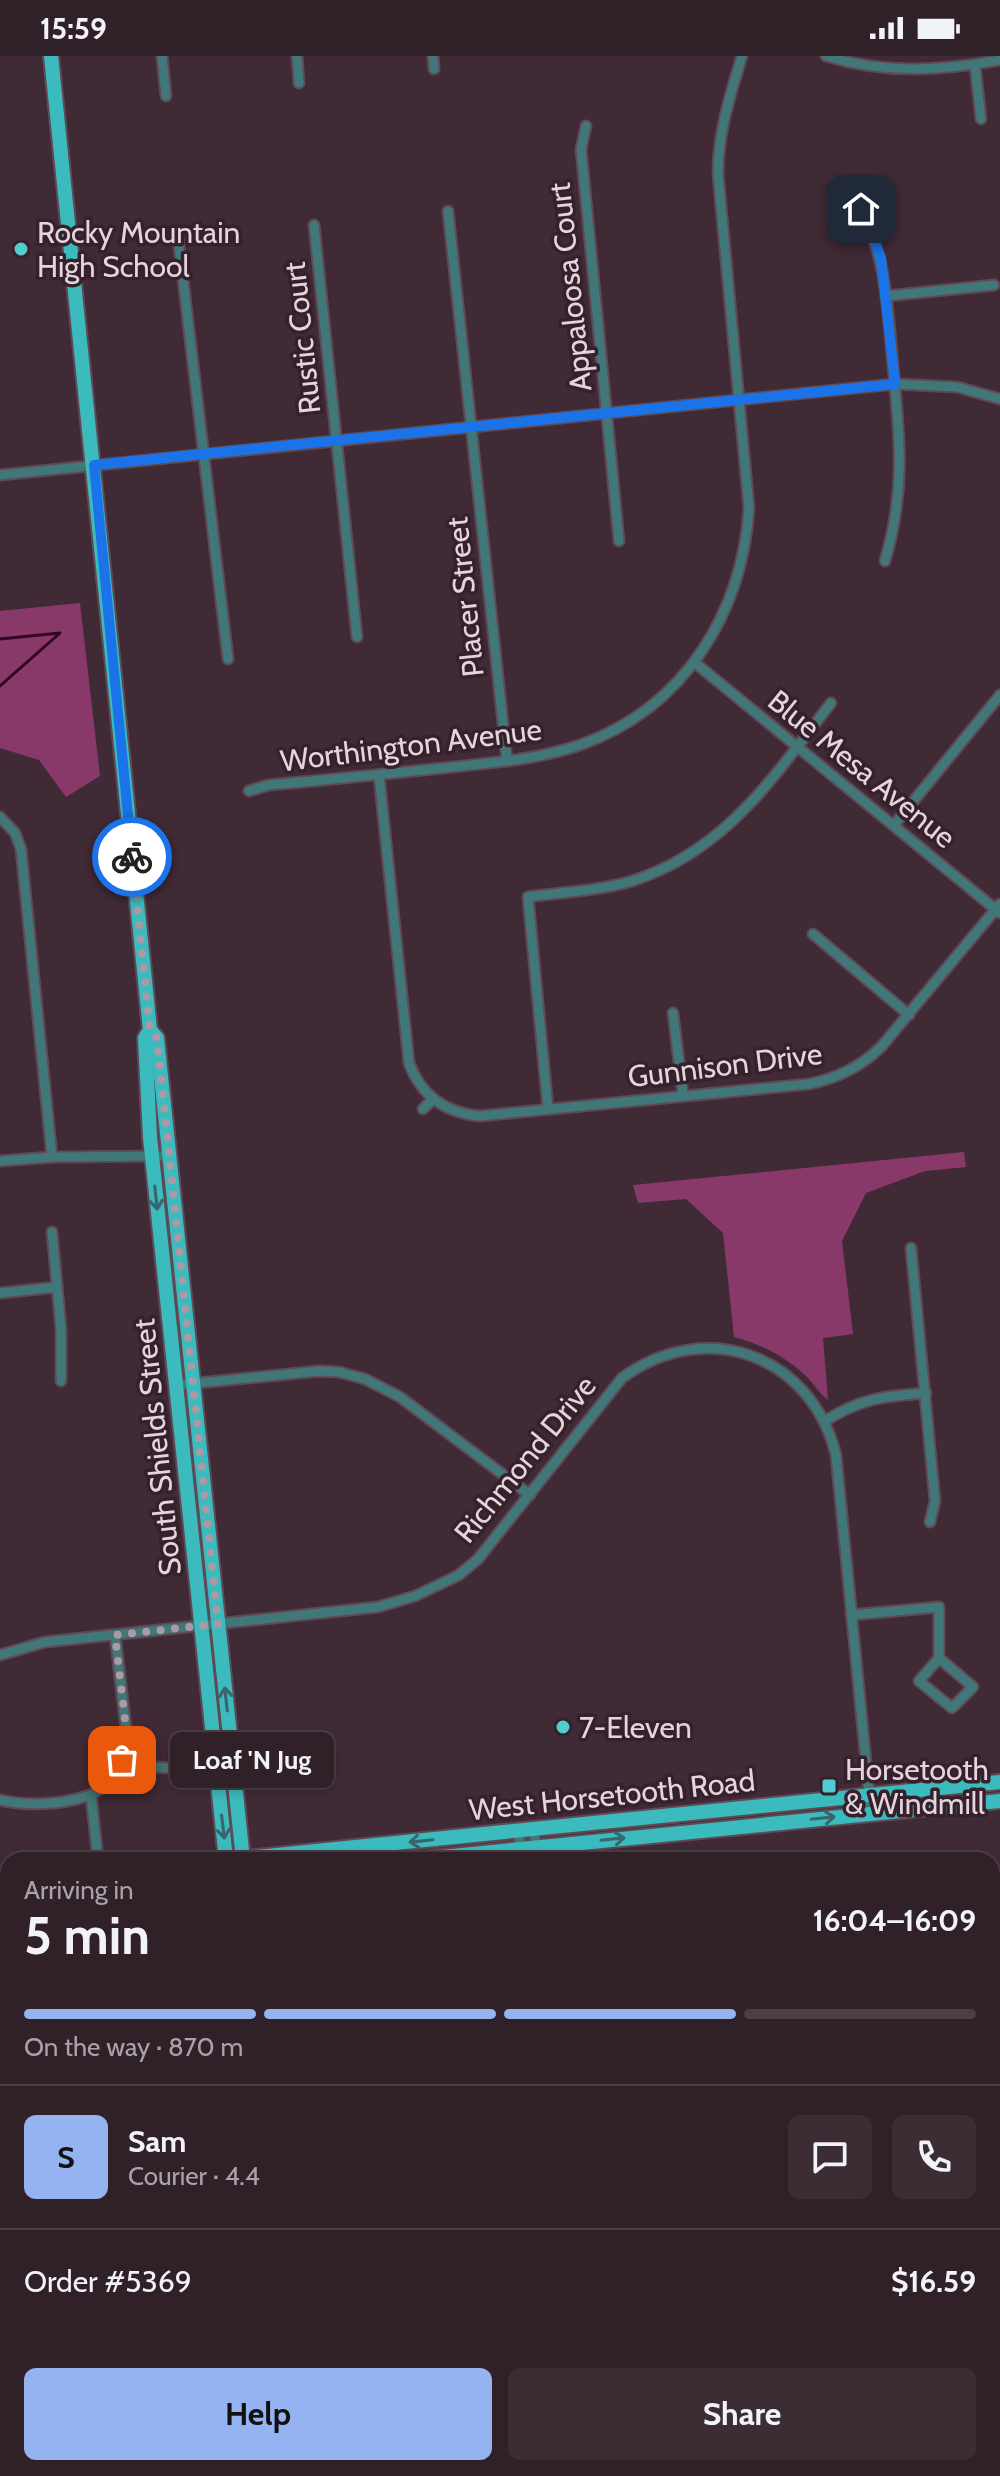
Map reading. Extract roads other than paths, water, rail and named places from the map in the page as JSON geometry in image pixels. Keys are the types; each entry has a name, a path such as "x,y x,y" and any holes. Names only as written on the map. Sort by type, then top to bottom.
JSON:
{"main road":[{"name":"South Shields Street","path":"51,56 150,1030 157,1038 218,1624 235,1852"},
{"name":"South Shields Street","path":"150,1030 145,1038 152,1157 216,1764 234,1852"},
{"name":"West Horsetooth Road","path":"313,1852 1000,1782"},
{"name":"West Horsetooth Road","path":"545,1852 871,1813 1000,1801"}],"street":[{"path":"162,56 166,96"},
{"path":"297,56 299,83"},
{"path":"433,56 434,69"},
{"name":"Worthington Avenue","path":"249,791 268,785 507,761 556,752 603,735 645,710 694,662 726,609 736,584 747,535 749,486 718,152 724,115 742,56"},
{"path":"826,56 889,69 920,70 1000,60"},
{"path":"975,65 981,119"},
{"name":"Appaloosa Court","path":"586,126 581,149 619,541"},
{"path":"853,197 876,241 886,296 895,384 901,465 897,515 885,561"},
{"name":"Placer Street","path":"448,211 507,761"},
{"name":"Rustic Court","path":"314,225 357,637"},
{"path":"178,237 228,659"},
{"path":"886,296 994,285"},
{"path":"0,475 895,384 957,387 1000,399"},
{"name":"Blue Mesa Avenue","path":"694,662 999,909"},
{"path":"894,825 1000,695"},
{"path":"548,1109 528,897 630,882 684,858 733,823 831,703"},
{"path":"379,775 406,1052 414,1077 433,1099 423,1109"},
{"path":"1,818 15,833 21,849 52,1157"},
{"name":"Gunnison Drive","path":"433,1099 452,1111 480,1116 809,1084 841,1075 869,1059 999,909"},
{"path":"813,934 909,1015"},
{"path":"673,1013 683,1094"},
{"path":"0,1161 52,1157 169,1156"},
{"path":"52,1232 61,1381"},
{"path":"911,1248 935,1501 930,1522"},
{"path":"0,1293 57,1287"},
{"name":"Richmond Drive","path":"0,1655 45,1642 378,1607 415,1596 459,1575 478,1559 615,1384 634,1369 666,1354 712,1349 744,1353 761,1359 794,1380 807,1394 825,1421 836,1455 871,1813"},
{"path":"177,1385 319,1371 339,1372 365,1379 403,1399 530,1495"},
{"path":"825,1421 861,1401 880,1396 926,1393"},
{"path":"851,1615 939,1607 939,1658 919,1681 952,1708 973,1687 939,1658"},
{"path":"0,1800 15,1804 47,1803 91,1795 112,1776 126,1754 127,1737 115,1635"},
{"path":"122,1760 170,1770 216,1764"},
{"path":"91,1795 97,1852"},
{"path":"526,1830 528,1852"},
{"path":"526,1830 528,1852"}],"waterway":[{"path":"0,639 60,633 0,686"}],"place":[{"name":"Rocky Mountain High School","path":"21,249"},
{"name":"7-Eleven","path":"563,1727"},
{"name":"Loaf 'N Jug","path":"122,1760"},
{"name":"Horsetooth & Windmill","path":"829,1786"}]}
